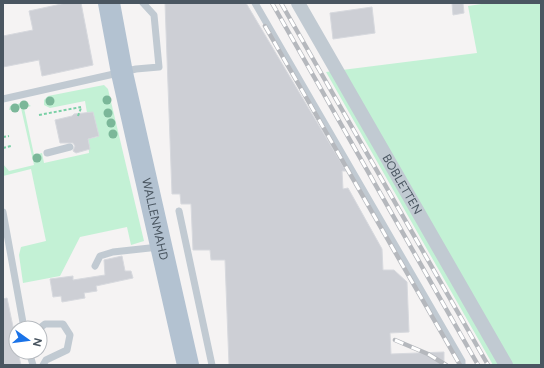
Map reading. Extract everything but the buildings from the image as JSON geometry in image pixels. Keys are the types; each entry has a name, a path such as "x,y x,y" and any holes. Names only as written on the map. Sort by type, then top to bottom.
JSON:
{"main road":[{"name":"WALLENMAHD","path":"109,3 122,73 188,365"}],"street":[{"name":"BOBLETTEN","path":"298,3 506,365"}],"lane":[{"path":"3,99 122,73 159,67 154,15 143,3"},
{"path":"255,3 462,361 462,365"},
{"path":"47,153 70,147"},
{"path":"179,211 212,365"},
{"path":"3,212 23,320"},
{"path":"94,266 100,256 113,252 161,246"},
{"path":"48,324 63,324 70,335 67,350 48,359"}],"path":[{"path":"40,115 81,107 78,116"},
{"path":"3,137 9,136"},
{"path":"3,148 11,146"}],"green space":[{"path":"488,3 541,3 541,365 493,365 326,72 477,53 468,6"},
{"path":"104,85 108,89 144,241 131,245 127,227 80,237 60,276 23,283 19,255 21,247 46,241 31,169 3,176 3,164 9,171 34,165 21,108 9,110 10,106 25,102 31,106 24,108 34,155 42,153 44,163 89,153 88,139 97,137 98,134 93,114 87,113 85,101 50,108 44,105 44,100 48,96"}],"railway":[{"path":"272,3 478,365"},
{"path":"281,3 488,365"},
{"path":"265,26 460,365"},
{"path":"395,340 428,354 446,365"}]}
